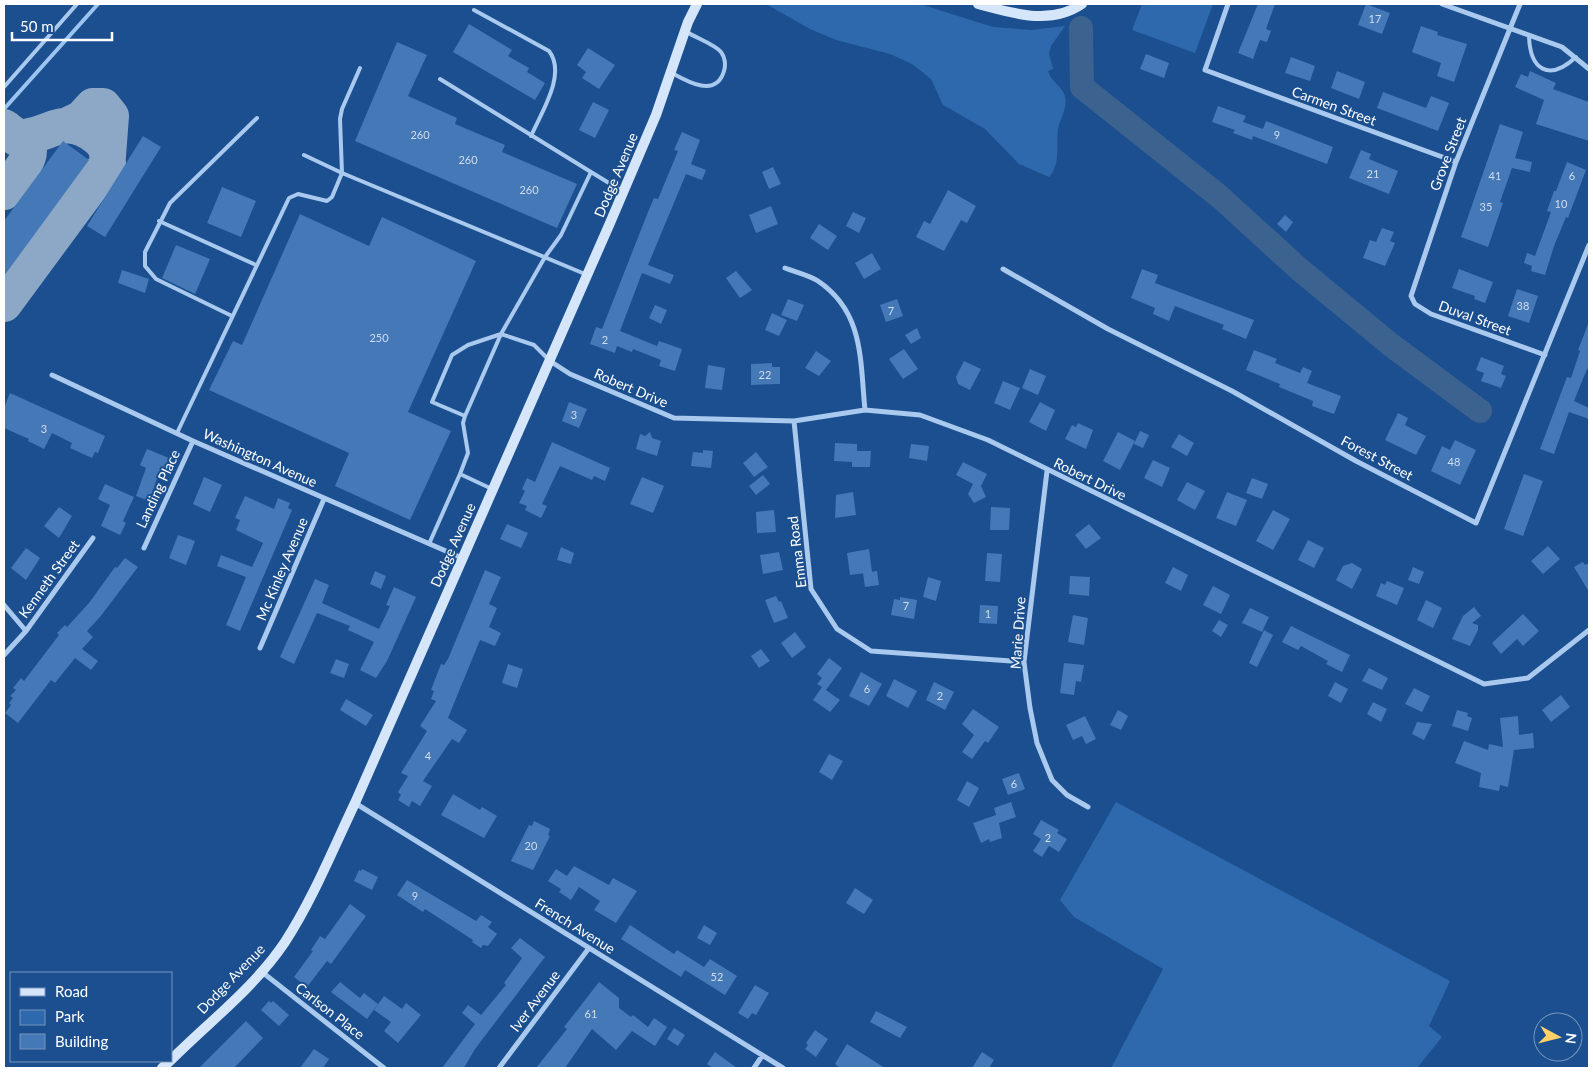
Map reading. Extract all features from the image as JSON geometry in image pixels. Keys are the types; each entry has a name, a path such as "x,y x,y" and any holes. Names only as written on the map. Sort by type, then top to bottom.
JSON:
{"main road":[{"name":"Dodge Avenue","path":"172,1059 262,972 297,922 355,803 624,192 672,74 685,31 697,4"},
{"path":"978,4 1013,14 1034,16 1060,13 1082,4"}],"street":[{"name":"Carmen Street","path":"1228,4 1205,70 1456,162"},
{"path":"1442,4 1510,30 1562,47 1589,69"},
{"name":"Grove Street","path":"1412,289 1456,162 1520,4"},
{"name":"Forest Street","path":"1003,269 1108,329 1232,391 1356,461 1476,523 1589,245"},
{"path":"785,268 817,280 841,302 857,331 865,410"},
{"name":"Duval Street","path":"1412,289 1411,296 1415,304 1422,310 1545,355"},
{"name":"Robert Drive","path":"549,360 570,374 674,418 794,421 865,410 920,415 988,440 1047,471 1484,684 1528,678 1589,630"},
{"name":"Washington Avenue","path":"52,374 193,441 462,558"},
{"name":"Emma Road","path":"794,421 811,589 837,629 870,651 1024,662"},
{"name":"Landing Place","path":"144,548 193,441"},
{"name":"Marie Drive","path":"1047,471 1024,662 1037,743 1052,780 1067,794 1088,807"},
{"name":"Mc Kinley Avenue","path":"260,648 324,499"},
{"name":"Kenneth Street","path":"4,656 26,631 93,538"},
{"path":"4,605 26,631"},
{"name":"French Avenue","path":"355,803 783,1068"},
{"name":"Iver Avenue","path":"499,1068 589,948"},
{"name":"Carlson Place","path":"262,972 384,1068"},
{"path":"754,1068 762,1056"}],"lane":[{"path":"4,87 77,4"},
{"path":"474,10 550,51 555,59 556,70 552,88 531,136"},
{"path":"672,74 697,86 707,87 718,83 724,72 726,63 721,52 685,31"},
{"path":"1529,36 1529,52 1536,64 1544,69 1560,69 1576,57"},
{"path":"177,433 288,198 298,194 327,201 332,197 342,173 339,131 341,114 360,68"},
{"path":"440,79 624,192"},
{"path":"232,316 156,279 146,266 145,252 159,221 170,203 257,118"},
{"path":"304,155 342,173 588,274"},
{"path":"429,544 468,453 463,424 465,416 501,334 545,257 561,235 591,172"},
{"path":"159,221 256,265"},
{"path":"465,416 432,402 452,354 468,345 501,334 534,345 549,360"},
{"path":"460,474 492,489"}],"green space":[{"path":"766,4 920,4 993,27 1031,30 1065,26 1051,46 1049,54 1053,69 1048,71 1062,89 1066,100 1058,129 1057,161 1053,172 1049,177 1019,164 985,129 943,105 931,79 912,64 890,54 836,40 810,29"},
{"path":"1142,4 1213,4 1195,53 1132,30"},
{"path":"1116,802 1450,981 1429,1026 1442,1037 1417,1068 1111,1068 1163,969 1074,917 1060,900"}],"building":[{"path":"1258,4 1275,4 1266,29 1271,31 1267,42 1260,40 1253,59 1238,53"},
{"path":"1366,4 1390,13 1382,34 1358,25"},
{"path":"469,24 512,50 508,56 529,68 527,72 545,83 535,100 453,52"},
{"path":"1421,26 1438,32 1437,35 1467,44 1454,82 1437,76 1441,63 1412,52"},
{"path":"397,42 427,55 408,96 457,118 455,124 505,145 502,152 577,184 557,228 355,141"},
{"path":"588,48 615,65 599,89 582,78 586,72 577,65"},
{"path":"1146,54 1169,63 1164,78 1140,69"},
{"path":"1291,57 1315,66 1310,81 1285,73"},
{"path":"1337,71 1365,82 1359,99 1331,88"},
{"path":"1530,71 1556,83 1553,89 1589,102 1589,141 1536,124 1544,100 1515,87 1521,74 1528,77"},
{"path":"1383,92 1426,108 1431,96 1449,103 1438,131 1377,108"},
{"path":"593,102 609,110 595,138 579,130"},
{"path":"1218,106 1246,116 1243,122 1263,129 1266,121 1333,147 1327,164 1253,136 1252,140 1233,133 1235,130 1212,122"},
{"path":"1500,124 1523,132 1515,158 1532,162 1530,172 1512,168 1500,202 1503,203 1488,247 1461,237"},
{"path":"682,132 700,140 691,164 706,170 702,180 686,174 648,265 674,275 670,284 642,273 620,331 657,346 659,341 682,349 675,371 659,366 661,360 633,349 632,352 617,346 615,353 590,344 596,327 602,329 648,212 654,198 658,199 678,151 674,150"},
{"path":"143,136 161,147 105,237 87,226"},
{"path":"63,141 89,160 4,276 4,221"},
{"path":"1361,150 1371,154 1369,159 1398,171 1389,194 1349,178"},
{"path":"1567,162 1586,170 1568,218 1566,217 1554,246 1545,275 1531,271 1532,266 1524,263 1527,253 1535,256 1551,212 1547,211"},
{"path":"773,167 781,184 769,189 762,172"},
{"path":"222,187 256,201 241,237 207,223"},
{"path":"948,190 976,206 967,223 961,220 944,251 916,237 924,221 930,224"},
{"path":"771,206 778,224 756,233 749,215"},
{"path":"853,212 866,218 859,233 846,226"},
{"path":"300,214 369,246 382,217 476,261 408,412 451,431 410,520 335,486 349,453 209,390 233,341 242,345"},
{"path":"1285,215 1293,222 1286,232 1277,224"},
{"path":"819,224 837,236 828,250 810,238"},
{"path":"1382,228 1394,232 1390,241 1395,243 1385,266 1363,258 1370,240 1376,242"},
{"path":"176,245 210,259 195,294 162,278"},
{"path":"872,253 881,269 864,279 855,263"},
{"path":"1142,269 1158,275 1155,283 1254,320 1246,339 1222,329 1224,325 1175,306 1169,321 1153,314 1155,308 1131,298"},
{"path":"1459,269 1493,282 1485,303 1474,299 1475,296 1452,288"},
{"path":"122,270 149,279 145,293 118,283"},
{"path":"736,271 752,290 740,298 726,278"},
{"path":"1517,289 1538,296 1529,323 1508,316"},
{"path":"788,299 804,305 797,321 781,315"},
{"path":"897,299 903,316 886,322 880,305"},
{"path":"655,305 667,310 661,324 649,318"},
{"path":"772,313 787,320 779,336 765,330"},
{"path":"1589,322 1589,370 1587,369 1574,401 1589,408 1589,419 1569,412 1554,454 1540,449 1567,377 1571,378 1580,351 1578,350"},
{"path":"917,328 921,338 911,344 905,335"},
{"path":"904,349 918,369 903,379 889,359"},
{"path":"1254,350 1277,359 1275,363 1300,373 1303,367 1312,371 1307,383 1341,396 1334,414 1312,406 1313,401 1279,387 1280,384 1246,370"},
{"path":"816,351 831,361 819,376 805,368"},
{"path":"1481,357 1504,366 1501,374 1506,376 1501,388 1481,381 1484,373 1476,370"},
{"path":"964,361 981,369 970,390 958,384 956,377"},
{"path":"772,363 772,367 780,367 780,384 751,385 751,364"},
{"path":"708,365 725,368 722,390 705,388"},
{"path":"1030,369 1046,376 1038,395 1022,388"},
{"path":"1003,381 1020,388 1010,410 994,403"},
{"path":"10,393 105,436 98,453 95,452 92,458 70,448 72,443 52,433 44,449 28,441 29,439 4,428 4,408"},
{"path":"569,402 587,409 579,428 562,421"},
{"path":"1040,402 1055,410 1046,431 1029,422"},
{"path":"1398,413 1408,418 1405,425 1426,436 1416,455 1385,440"},
{"path":"1078,423 1093,430 1086,449 1065,439 1072,425 1076,427"},
{"path":"1140,431 1149,435 1143,448 1134,444"},
{"path":"650,432 652,438 661,441 657,456 636,449 640,434 645,436"},
{"path":"1118,432 1135,441 1120,470 1103,461"},
{"path":"1179,434 1194,443 1187,456 1171,447"},
{"path":"1455,440 1476,450 1460,485 1431,471 1442,446 1450,450"},
{"path":"552,442 610,468 605,481 594,476 592,480 560,466 542,504 547,506 541,518 525,510 527,506 519,503 525,491 522,489 527,478 535,482"},
{"path":"835,443 857,444 857,451 871,451 870,467 852,467 852,462 834,461"},
{"path":"911,444 929,446 927,461 909,458"},
{"path":"147,449 169,458 163,475 159,473 149,501 136,496 146,468 140,465"},
{"path":"703,450 713,451 711,468 691,466 693,452 703,453"},
{"path":"756,452 768,467 754,477 743,463"},
{"path":"1153,460 1170,468 1162,487 1144,478"},
{"path":"963,462 987,474 981,486 986,497 974,503 968,494 973,484 956,475"},
{"path":"1524,474 1543,481 1523,536 1504,529"},
{"path":"763,475 770,484 756,495 749,486"},
{"path":"204,477 222,485 210,512 193,504"},
{"path":"642,477 664,486 653,513 630,504"},
{"path":"1252,478 1268,484 1262,499 1246,493"},
{"path":"1187,482 1205,491 1195,510 1177,500"},
{"path":"105,484 134,497 123,521 126,523 120,535 101,526 110,505 98,499"},
{"path":"853,492 856,515 835,518 836,495"},
{"path":"1227,492 1247,500 1236,526 1216,518"},
{"path":"245,496 274,509 278,498 290,503 288,508 292,510 240,631 226,625 246,577 217,566 221,555 252,567 263,543 236,530 240,520 235,518"},
{"path":"59,507 72,516 59,538 44,526"},
{"path":"991,507 1010,508 1009,530 990,530"},
{"path":"774,510 776,532 757,533 756,512"},
{"path":"1273,510 1290,519 1273,550 1256,541"},
{"path":"507,524 528,533 521,548 500,539"},
{"path":"1089,524 1101,538 1086,549 1075,535"},
{"path":"178,535 195,541 186,565 169,558"},
{"path":"1308,540 1324,548 1314,568 1298,560"},
{"path":"1548,546 1560,559 1543,574 1531,561"},
{"path":"561,547 574,553 571,564 557,560"},
{"path":"26,548 40,558 26,580 11,568"},
{"path":"869,549 872,572 850,575 847,553"},
{"path":"779,552 783,570 763,574 760,555"},
{"path":"987,553 1002,554 1000,582 985,581"},
{"path":"125,558 138,567 87,631 93,637 82,649 98,661 91,670 75,658 55,683 51,680 18,723 5,713 11,705 9,703 13,698 10,696 16,690 13,688 21,678 24,681 59,635 57,633 65,625 67,627 89,603 115,567 117,568"},
{"path":"1583,562 1585,565 1589,563 1589,592 1574,567"},
{"path":"1352,563 1362,569 1352,589 1336,580 1343,566"},
{"path":"1173,567 1188,575 1181,591 1165,583"},
{"path":"1413,567 1424,572 1419,584 1408,580"},
{"path":"485,570 501,577 489,604 497,608 489,627 501,633 495,646 480,640 448,718 467,730 459,743 452,739 423,781 432,786 420,806 412,801 409,807 398,800 401,795 398,792 408,776 401,773 427,731 420,726 436,701 431,699 434,691 431,690 441,664 444,665 448,659"},
{"path":"375,571 386,576 381,589 370,584"},
{"path":"877,571 879,585 865,587 863,573"},
{"path":"1070,576 1090,577 1089,596 1069,594"},
{"path":"928,577 941,581 936,601 923,597"},
{"path":"315,579 329,585 322,603 379,629 390,606 386,605 394,587 416,597 387,661 376,678 360,670 374,642 348,630 350,626 317,613 294,664 280,657"},
{"path":"1387,581 1404,588 1397,605 1376,596 1381,583 1385,585"},
{"path":"1213,586 1230,595 1221,614 1203,605"},
{"path":"776,596 779,602 781,601 788,618 774,623 765,600"},
{"path":"900,597 917,600 914,619 891,615 894,599 900,600"},
{"path":"1426,600 1442,608 1433,628 1417,620"},
{"path":"980,605 998,606 997,624 979,623"},
{"path":"1474,607 1481,616 1472,623 1478,625 1478,630 1470,646 1452,639 1463,616"},
{"path":"1250,608 1269,617 1262,632 1242,623"},
{"path":"1523,614 1539,631 1523,646 1517,639 1501,654 1492,643"},
{"path":"1073,615 1088,618 1084,645 1068,642"},
{"path":"1219,620 1228,625 1221,637 1212,631"},
{"path":"1291,626 1350,655 1342,672 1326,664 1328,661 1301,646 1298,650 1282,642"},
{"path":"1264,630 1273,635 1257,667 1249,663"},
{"path":"795,632 806,647 792,658 781,643"},
{"path":"761,649 770,661 759,668 751,656"},
{"path":"829,658 842,668 826,690 840,700 830,712 813,700 822,687 817,684 822,678 817,674"},
{"path":"336,659 349,664 344,678 330,673"},
{"path":"1064,663 1084,665 1081,682 1076,681 1074,695 1060,693"},
{"path":"508,664 523,669 517,688 502,683"},
{"path":"1369,668 1388,678 1382,690 1362,681"},
{"path":"861,672 882,684 869,706 849,696"},
{"path":"894,679 917,691 908,708 886,696"},
{"path":"934,682 954,692 945,710 926,700"},
{"path":"1335,682 1348,689 1341,703 1328,696"},
{"path":"1414,688 1430,696 1422,712 1405,704"},
{"path":"1561,695 1570,707 1551,722 1542,710"},
{"path":"346,699 373,715 366,726 340,710"},
{"path":"1373,702 1387,709 1381,722 1367,714"},
{"path":"973,709 999,727 988,743 985,741 972,759 962,752 974,735 962,724"},
{"path":"1118,710 1128,716 1121,730 1110,725"},
{"path":"1457,710 1468,713 1467,716 1472,718 1468,731 1452,726"},
{"path":"1085,716 1096,739 1086,744 1082,736 1073,740 1066,725"},
{"path":"1518,716 1519,735 1533,733 1534,748 1514,750 1508,787 1500,785 1499,791 1479,787 1481,773 1455,763 1464,741 1488,750 1489,744 1503,747 1500,718"},
{"path":"1417,722 1432,724 1424,740 1412,734"},
{"path":"829,754 843,761 832,780 819,772"},
{"path":"1019,773 1025,789 1008,795 1002,779"},
{"path":"967,781 979,788 969,807 957,800"},
{"path":"453,794 480,810 482,807 497,816 484,838 441,815"},
{"path":"1011,802 1016,817 999,823 1002,838 990,842 989,839 981,843 973,823 996,815 994,808"},
{"path":"1041,820 1059,830 1057,833 1067,839 1059,852 1049,846 1042,857 1033,851 1041,839 1033,834"},
{"path":"534,821 550,829 548,835 550,836 533,870 511,861 529,825 532,826"},
{"path":"574,866 609,885 613,878 637,891 616,923 594,910 600,901 579,887 571,900 559,892 561,889 548,881 556,869 567,876"},
{"path":"362,869 378,877 372,890 354,881 359,870 361,871"},
{"path":"407,880 476,921 481,915 492,922 488,927 497,934 488,946 483,945 481,948 472,942 473,940 425,909 423,912 397,895"},
{"path":"855,888 873,900 864,914 846,903"},
{"path":"350,904 366,916 331,964 327,961 307,987 294,977 313,951 311,950 320,936 325,939"},
{"path":"630,925 674,954 677,950 704,967 710,959 737,976 725,995 685,970 681,977 621,939"},
{"path":"704,925 717,933 710,945 697,938"},
{"path":"520,938 545,957 475,1049 464,1068 442,1068 475,1024 462,1013 468,1005 481,1015 506,985 504,983 522,958 511,948"},
{"path":"340,982 360,998 364,993 378,1004 367,1019 331,992"},
{"path":"599,982 619,998 619,1008 631,1017 633,1015 648,1027 654,1018 667,1027 655,1046 632,1031 616,1050 592,1029 565,1068 536,1068 567,1029 564,1027"},
{"path":"755,985 769,993 756,1015 752,1013 748,1019 738,1013"},
{"path":"384,996 402,1009 406,1003 421,1015 398,1043 384,1031 391,1022 374,1010"},
{"path":"269,1001 271,1003 273,1001 289,1015 279,1026 261,1010"},
{"path":"876,1011 907,1027 900,1038 870,1022"},
{"path":"246,1021 263,1038 234,1068 199,1068"},
{"path":"674,1028 685,1035 678,1046 667,1039"},
{"path":"815,1030 828,1039 816,1057 805,1049 808,1045 806,1043"},
{"path":"847,1044 885,1068 840,1068 835,1064"},
{"path":"314,1049 329,1059 323,1068 300,1068"},
{"path":"715,1052 737,1068 713,1068 707,1064"},
{"path":"982,1052 994,1060 989,1068 972,1068"}],"waterway":[{"path":"4,109 98,4"},
{"path":"1081,28 1082,87 1220,197 1299,269 1391,345 1480,411"}],"taxiway":[{"path":"70,124 81,119 93,106 103,106 111,116 108,156"},
{"path":"4,304 108,163 104,144 83,129 73,126 64,126 28,137 16,138"},
{"path":"4,127 24,142 29,152 25,164 4,192"}]}
